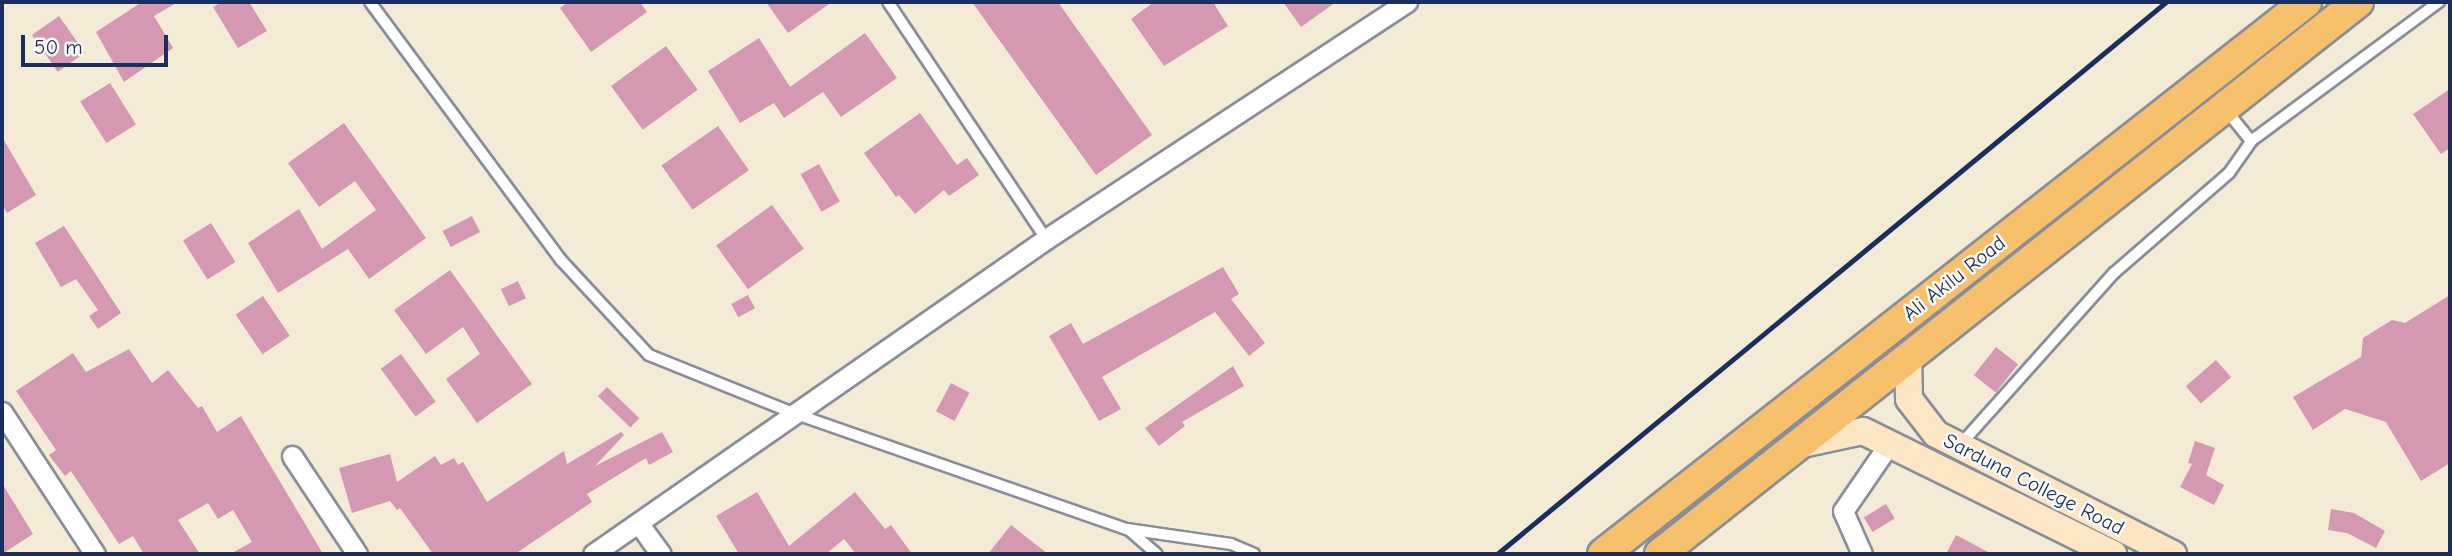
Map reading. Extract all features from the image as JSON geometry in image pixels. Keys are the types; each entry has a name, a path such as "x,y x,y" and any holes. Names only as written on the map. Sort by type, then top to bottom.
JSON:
{"main road":[{"name":"Ali Akilu Road","path":"1603,554 2305,2"},
{"name":"Ali Akilu Road","path":"1660,554 2358,2"}],"street":[{"path":"593,554 1046,239 1405,2"},
{"name":"Sarduna College Road","path":"1908,357 1909,399 1936,434 1958,448 2173,554"},
{"path":"2,412 95,554"},
{"name":"Sarduna College Road","path":"1802,444 1863,431 2098,551"},
{"path":"1862,554 1843,511 1889,444"},
{"path":"292,456 357,554"},
{"path":"639,524 661,554"}],"lane":[{"path":"370,2 561,260 649,355 796,414 1128,529 1231,544 1254,554"},
{"path":"888,2 1046,239"},
{"path":"1958,448 2114,273 2229,173 2251,141 2439,2"},
{"path":"2225,107 2251,141"},
{"path":"1128,529 1157,554"}],"building":[{"path":"142,2 178,2 154,16 173,48 124,82 96,32"},
{"path":"222,2 249,2 267,31 238,48 213,7"},
{"path":"568,2 640,2 647,12 591,52 560,8"},
{"path":"766,2 832,2 788,33"},
{"path":"972,2 1058,2 1152,135 1096,175"},
{"path":"1154,2 1213,2 1228,26 1164,66 1131,19"},
{"path":"1283,2 1336,2 1301,27"},
{"path":"59,16 85,53 58,72 32,35"},
{"path":"865,33 897,78 841,117 823,92 784,118 774,103 740,123 708,71 759,38 790,87"},
{"path":"666,46 698,90 643,130 611,86"},
{"path":"110,83 136,125 106,143 80,102"},
{"path":"2450,89 2450,148 2441,154 2413,114"},
{"path":"920,113 957,165 967,158 979,175 949,196 944,190 915,214 899,195 896,197 864,153"},
{"path":"344,123 426,238 369,279 348,249 278,293 248,243 299,209 322,249 376,210 355,181 319,207 288,163"},
{"path":"718,126 749,170 692,210 661,166"},
{"path":"2,137 36,195 7,213 2,204"},
{"path":"819,164 840,202 821,212 801,174"},
{"path":"772,205 804,249 748,289 716,246"},
{"path":"472,216 480,232 451,247 443,231"},
{"path":"211,223 235,262 207,279 183,240"},
{"path":"64,226 121,313 98,329 89,316 98,310 76,279 61,287 35,243"},
{"path":"1223,267 1239,294 1231,299 1265,343 1249,356 1215,312 1102,377 1121,409 1099,421 1049,336 1071,323 1083,344"},
{"path":"450,270 532,384 477,423 446,379 480,354 463,327 426,354 394,310"},
{"path":"518,281 526,298 509,306 501,289"},
{"path":"748,295 755,308 738,317 731,304"},
{"path":"2450,295 2450,463 2421,481 2386,422 2345,409 2313,430 2293,397 2361,357 2363,338 2392,320 2405,323"},
{"path":"263,296 290,336 262,354 236,314"},
{"path":"1996,347 2018,364 1996,393 1974,375"},
{"path":"129,349 152,383 168,370 198,408 202,406 217,432 241,416 323,554 230,554 252,542 233,510 218,519 208,503 178,520 200,554 144,554 133,536 119,544 71,471 65,476 49,455 56,450 16,391 73,353 86,372"},
{"path":"401,354 436,402 415,416 381,369"},
{"path":"2216,360 2231,377 2201,404 2186,386"},
{"path":"1233,366 1244,386 1182,422 1185,426 1159,446 1145,428"},
{"path":"951,383 970,393 955,421 936,411"},
{"path":"607,387 639,418 630,428 598,396"},
{"path":"621,432 624,435 595,466 662,432 673,452 649,465 646,458 587,494 592,502 515,554 433,554 400,508 397,510 390,501 352,513 339,468 390,454 397,482 435,456 441,465 454,458 458,465 463,462 487,502 564,451 567,464"},
{"path":"2195,441 2215,448 2206,475 2224,485 2214,505 2180,487 2192,464 2188,463"},
{"path":"2,483 33,534 2,554"},
{"path":"757,492 789,546 855,492 885,529 891,525 912,554 856,554 844,539 826,554 739,554 716,516"},
{"path":"1886,504 1895,519 1872,532 1864,517"},
{"path":"2331,509 2354,513 2385,531 2376,548 2347,533 2328,530"},
{"path":"1011,525 1048,554 988,554"},
{"path":"1956,535 1992,554 1946,554"}],"railway":[{"path":"1497,554 2166,2"}]}
